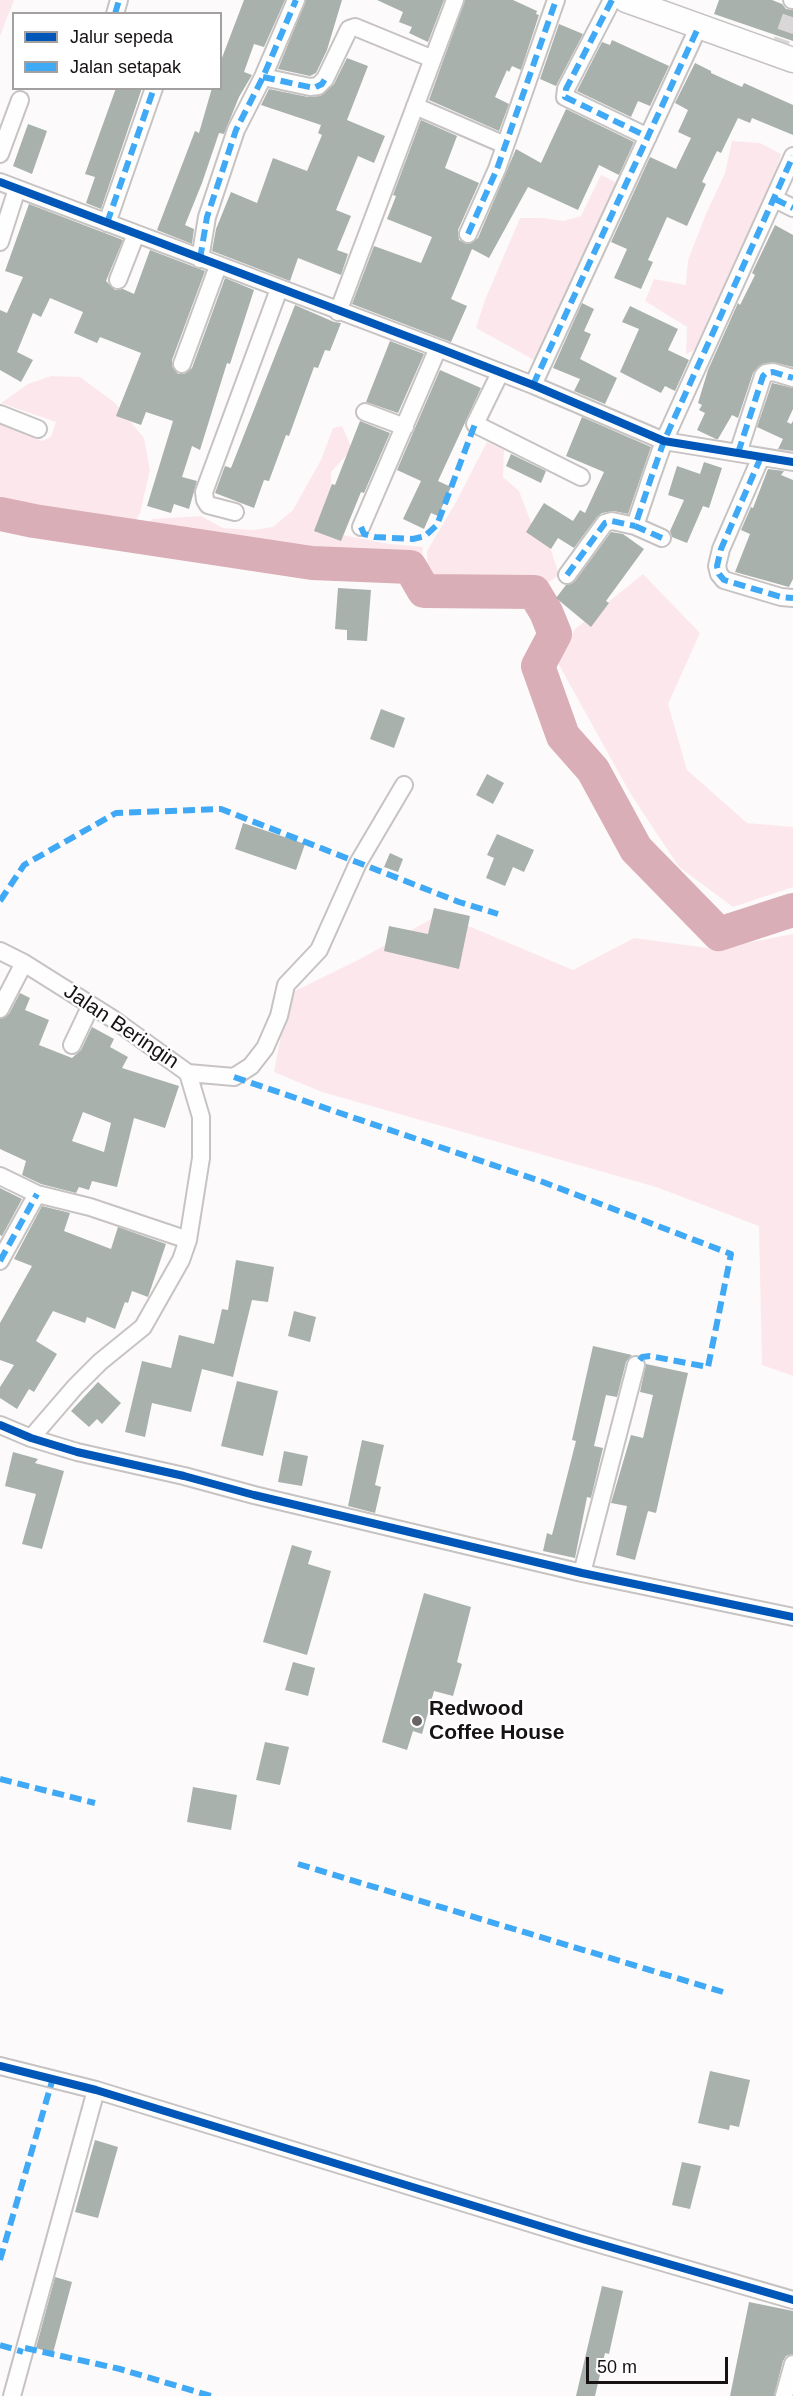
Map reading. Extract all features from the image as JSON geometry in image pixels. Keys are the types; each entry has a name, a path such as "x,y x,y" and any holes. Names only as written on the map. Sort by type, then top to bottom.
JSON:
{"main road":[{"path":"626,0 793,60"}],"street":[{"path":"200,259 207,218 236,130 263,77 296,0"},
{"path":"338,312 455,0"},
{"path":"468,234 497,169 556,0"},
{"path":"612,0 566,89 565,97 648,137"},
{"path":"533,385 699,26"},
{"path":"263,77 310,87 322,84 351,28 362,28 433,59"},
{"path":"107,223 153,90"},
{"path":"0,154 20,100"},
{"path":"415,106 505,145"},
{"path":"635,526 664,441 793,156"},
{"path":"0,182 533,385 664,441 793,462"},
{"path":"0,243 17,189"},
{"path":"775,199 793,208"},
{"path":"118,280 136,234"},
{"path":"182,364 218,266"},
{"path":"235,512 208,506 204,492 279,289"},
{"path":"362,527 438,348"},
{"path":"738,453 763,376 773,372 793,378"},
{"path":"500,373 475,424 581,477"},
{"path":"365,412 405,428"},
{"path":"0,414 38,429"},
{"path":"761,457 721,549 717,566 719,574 724,579 781,597 793,598"},
{"path":"567,575 606,523 612,521 635,526 662,538"},
{"path":"188,1073 234,1077 251,1066 265,1048 279,1016 286,985 319,950 358,863 404,785"},
{"name":"Jalan Beringin","path":"0,951 92,1005 188,1073 201,1117 201,1158 188,1240 182,1260 143,1327 100,1362 31,1438"},
{"path":"0,1009 24,963"},
{"path":"72,1045 92,1005"},
{"path":"0,1176 38,1194 90,1207 188,1240"},
{"path":"0,1261 4,1242 38,1194"},
{"path":"582,1573 636,1365"},
{"path":"0,1425 31,1438 77,1452 184,1476 254,1495 582,1573 793,1617"},
{"path":"0,2066 96,2090 579,2238 793,2300"},
{"path":"12,2396 96,2090"},
{"path":"784,2396 793,2364"}],"shaded area":[{"path":"0,0 14,0 0,36"},
{"path":"732,141 760,143 781,154 770,190 708,319 700,347 686,354 687,327 645,301 654,279 686,285 688,260 725,173"},
{"path":"601,175 622,185 536,361 476,328 485,300 520,218 563,221 581,216"},
{"path":"51,376 80,377 115,403 144,438 150,470 140,513 133,525 102,524 0,506 0,423 42,441 51,437 56,422 1,403 28,384"},
{"path":"342,426 352,449 331,472 332,533 390,544 423,547 422,561 318,555 145,529 152,519 201,516 223,528 253,530 273,527 293,510 321,460 333,428"},
{"path":"487,442 504,450 503,477 519,491 532,525 550,547 559,575 548,583 428,580 427,551 455,504"},
{"path":"643,574 700,633 668,704 687,770 747,823 793,827 793,887 733,907 679,867 630,793 558,663 575,629"},
{"path":"440,914 573,970 634,938 715,949 793,934 793,1376 762,1365 759,1226 656,1187 322,1092 274,1072 289,994 362,958"}],"building":[{"path":"244,0 285,0 264,47 254,44 244,72 252,75 239,97 224,134 219,133 185,225 194,229 192,244 157,230 195,131 199,133 211,90 222,90 222,58"},
{"path":"306,0 342,0 327,50 316,73 310,76 278,69"},
{"path":"377,0 444,0 428,42 409,33 412,27 399,22 403,12"},
{"path":"465,0 513,0 537,11 536,14 539,15 521,70 512,66 509,72 507,70 495,97 509,104 499,131 429,100"},
{"path":"719,0 772,0 782,4 786,9 793,10 793,41 714,14"},
{"path":"559,24 583,34 556,86 540,79"},
{"path":"612,40 669,66 650,106 638,101 631,117 577,91 602,42 610,45"},
{"path":"347,58 368,66 347,120 385,136 374,163 358,156 336,210 351,216 337,250 348,254 341,275 298,258 290,281 212,251 216,229 231,192 257,203 273,158 307,171 322,135 318,133 321,125 261,105 269,89 308,97 320,96 334,84"},
{"path":"695,63 742,87 744,83 793,105 793,135 752,118 750,123 738,118 721,153 717,151 702,182 706,184 687,226 667,217 648,260 653,262 641,289 614,278 627,249 611,242 650,157 676,169 691,138 678,132 688,110 675,103"},
{"path":"115,90 141,90 101,209 86,203 95,177 85,174"},
{"path":"566,109 634,142 619,175 599,165 578,210 528,187 489,258 472,249 451,299 467,306 451,342 352,304 374,246 421,263 432,237 387,219 396,196 393,195 421,120 457,136 445,168 479,183 458,230 459,240 468,244 478,238 516,149 541,163"},
{"path":"28,124 47,131 32,174 13,166"},
{"path":"29,204 123,240 106,281 115,290 123,289 134,294 150,250 205,271 172,360 172,366 178,374 184,374 192,368 225,278 254,290 230,364 227,363 200,450 192,446 182,477 197,481 189,509 174,504 171,513 147,506 173,421 146,412 141,425 116,416 141,353 100,337 97,343 74,333 83,312 50,298 41,317 33,313 17,352 33,360 21,382 0,370 0,310 7,313 23,277 5,271"},
{"path":"775,225 793,235 793,367 772,362 759,366 753,373 738,418 732,415 716,439 697,430 705,413 699,410 702,405 698,403 708,370 738,303 740,305 755,275 752,273"},
{"path":"582,303 594,309 584,331 591,334 580,359 617,378 605,404 574,391 580,379 553,368"},
{"path":"295,305 341,323 330,351 325,350 318,368 314,367 289,436 286,435 269,481 264,480 254,508 215,493 225,466 231,468"},
{"path":"630,306 678,329 668,350 689,360 675,391 665,386 661,393 620,372 639,329 622,322"},
{"path":"390,341 424,354 398,413 366,402"},
{"path":"440,370 481,388 438,481 451,487 438,516 431,513 424,529 403,519 421,481 397,470"},
{"path":"772,383 793,388 793,409 787,422 791,424 793,421 793,451 778,449 783,439 757,427"},
{"path":"582,417 651,447 628,514 614,511 602,513 574,548 558,538 551,549 526,532 544,503 573,521 580,510 585,513 604,472 566,456"},
{"path":"360,421 390,433 364,493 361,492 341,541 314,531"},
{"path":"511,454 546,471 541,483 506,466"},
{"path":"704,462 722,468 709,508 703,506 687,543 672,537 670,531 684,500 668,495 677,466 700,474"},
{"path":"768,469 784,471 781,475 793,480 793,579 789,587 735,572 750,534 741,530 751,507 753,508"},
{"path":"611,532 623,534 644,549 606,601 609,603 591,627 556,598 566,585 575,581"},
{"path":"338,588 371,590 367,641 347,640 347,630 335,629"},
{"path":"381,709 405,718 394,748 370,739"},
{"path":"487,774 504,783 493,804 476,795"},
{"path":"243,823 305,844 296,870 235,849"},
{"path":"497,834 534,850 524,872 513,867 505,886 486,878 494,858 487,855"},
{"path":"390,853 403,859 398,872 384,867"},
{"path":"434,908 470,916 459,969 384,951 389,926 428,934"},
{"path":"20,993 30,998 25,1010 49,1020 39,1045 72,1058 81,1050 92,1027 114,1039 110,1047 128,1057 122,1068 179,1086 165,1128 134,1118 117,1187 92,1181 89,1190 79,1187 76,1193 41,1184 22,1175 26,1161 0,1149 0,1019 9,1014","holes":["83,1112 111,1123 104,1152 72,1141"]},
{"path":"0,1188 22,1199 2,1236 0,1235"},
{"path":"42,1206 70,1213 64,1231 111,1249 118,1227 166,1244 148,1297 132,1291 128,1303 125,1302 115,1329 87,1317 85,1323 53,1311 36,1341 57,1354 34,1392 29,1389 17,1409 0,1398 0,1387 14,1365 0,1360 0,1323 32,1266 14,1259"},
{"path":"236,1260 274,1267 268,1302 252,1300 233,1377 202,1369 191,1412 152,1403 145,1437 125,1432 142,1361 171,1368 179,1335 214,1344 222,1309 228,1310"},
{"path":"294,1311 316,1317 310,1342 288,1336"},
{"path":"593,1346 632,1355 626,1362 617,1397 606,1395 594,1446 603,1448 591,1498 587,1497 575,1558 543,1551 547,1533 552,1535 576,1441 572,1440"},
{"path":"646,1364 688,1373 656,1513 648,1511 635,1560 616,1555 627,1506 611,1503 631,1435 643,1438 653,1395 640,1392"},
{"path":"237,1381 278,1391 263,1456 221,1446"},
{"path":"98,1382 121,1403 102,1424 97,1419 89,1427 71,1411"},
{"path":"362,1440 384,1445 375,1485 381,1487 375,1513 348,1506"},
{"path":"284,1451 308,1456 302,1486 278,1482"},
{"path":"13,1452 38,1459 35,1463 64,1471 42,1549 22,1544 36,1494 5,1486"},
{"path":"292,1545 312,1551 308,1564 331,1571 307,1655 263,1642"},
{"path":"424,1593 471,1607 457,1662 462,1664 453,1696 434,1691 422,1734 413,1731 407,1750 382,1742"},
{"path":"293,1662 315,1668 308,1696 285,1690"},
{"path":"265,1742 289,1747 280,1785 256,1780"},
{"path":"193,1787 237,1795 231,1830 187,1822"},
{"path":"710,2071 750,2080 739,2127 730,2125 729,2130 698,2123"},
{"path":"95,2140 118,2147 98,2218 75,2212"},
{"path":"682,2162 701,2166 690,2209 672,2205"},
{"path":"55,2277 72,2282 53,2353 36,2348"},
{"path":"602,2286 623,2291 609,2354 605,2353 595,2396 576,2396"},
{"path":"749,2302 793,2311 793,2354 786,2356 783,2361 774,2396 730,2396"}],"waterway":[{"path":"0,514 312,563 410,567 424,591 534,592 555,634 538,666 563,736 593,770 636,849 719,934 793,910"}],"tunnel":[{"path":"777,54 793,9"}],"marked path":[{"path":"116,12 119,0"},
{"path":"200,259 207,217 236,130 263,77 296,0"},
{"path":"468,234 497,169 556,0"},
{"path":"612,0 566,89 565,97 648,137"},
{"path":"533,385 699,26"},
{"path":"263,77 314,88 322,84 325,79"},
{"path":"107,223 153,90"},
{"path":"662,538 635,526 651,478 664,441 793,156"},
{"path":"775,199 793,208"},
{"path":"738,453 763,376 773,372 793,378"},
{"path":"361,527 364,534 375,537 413,539 425,536 437,525 475,424"},
{"path":"761,457 721,549 717,566 724,580 781,597 793,598"},
{"path":"567,575 605,523 612,521 635,526"},
{"path":"0,901 24,865 116,813 221,809 459,902 498,914"},
{"path":"234,1077 543,1182 731,1254 708,1367 650,1356 642,1357 636,1365"},
{"path":"0,1261 37,1194"},
{"path":"0,1779 95,1803"},
{"path":"298,1864 723,1992"},
{"path":"0,2260 53,2078"},
{"path":"0,2345 23,2352"},
{"path":"25,2348 120,2369 211,2396"}],"cycle path":[{"path":"0,182 533,385 664,441 793,462"},
{"path":"0,1425 31,1438 77,1452 184,1476 254,1495 582,1573 793,1617"},
{"path":"0,2066 96,2090 579,2238 793,2300"}],"place":[{"name":"Redwood Coffee House","path":"417,1721"}]}
